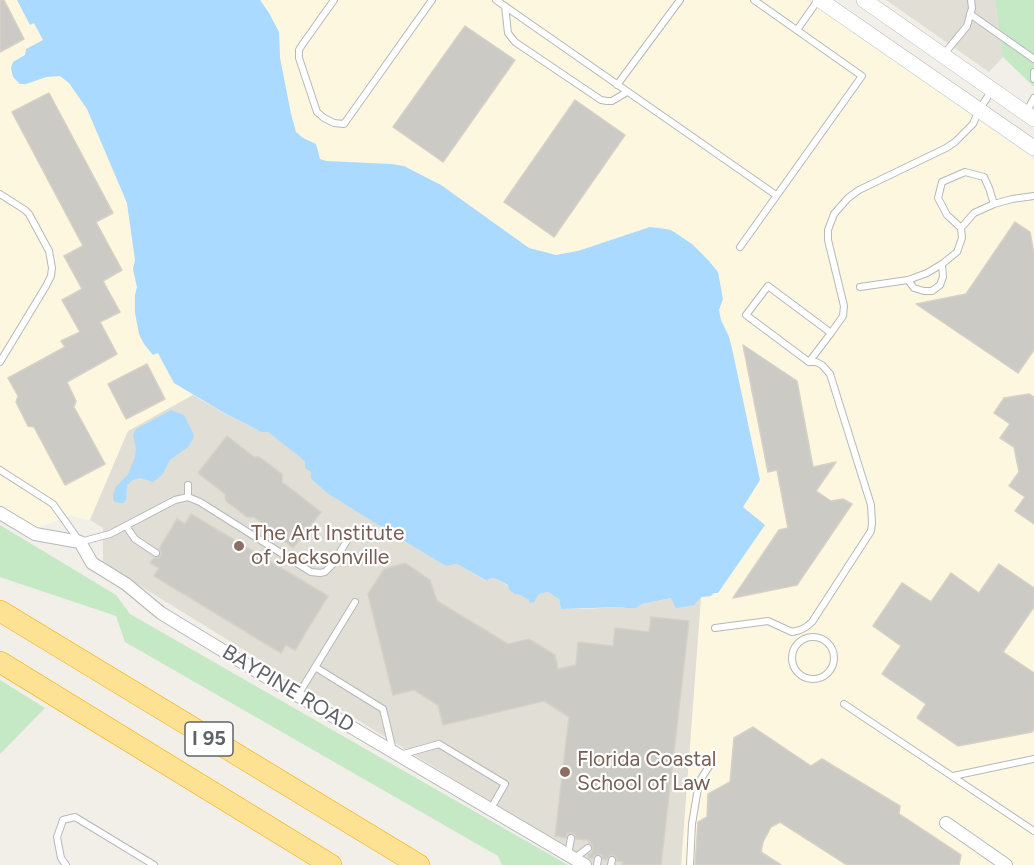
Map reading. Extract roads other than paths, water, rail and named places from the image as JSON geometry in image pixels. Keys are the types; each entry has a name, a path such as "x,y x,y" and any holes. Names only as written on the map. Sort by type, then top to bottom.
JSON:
{"highway":[{"name":"I 95","path":"0,611 419,865"},
{"name":"I 95","path":"0,662 332,865"}],"street":[{"path":"819,0 1034,148"},
{"path":"864,0 1030,116"},
{"path":"0,513 35,534 80,542"},
{"name":"BAYPINE ROAD","path":"80,542 92,563 126,584 161,613 576,860"},
{"path":"946,823 1006,865"}],"lane":[{"path":"334,0 302,45 299,58 317,112 334,123 344,124 432,0"},
{"path":"496,0 776,195"},
{"path":"617,85 680,0"},
{"path":"740,247 862,76 754,0"},
{"path":"797,30 819,0"},
{"path":"943,56 967,26 972,8 971,0"},
{"path":"505,6 508,33 515,42 601,100 612,100 627,92"},
{"path":"970,14 1034,59"},
{"path":"1034,72 1034,80"},
{"path":"809,362 843,316 844,306 828,240 828,230 834,214 848,198 859,190 950,145 963,135 973,124 992,90"},
{"path":"1030,116 1034,98"},
{"path":"962,228 947,215 938,198 942,182 965,172 984,177 994,204"},
{"path":"0,194 29,214 49,251 52,268 46,286 0,362"},
{"path":"860,287 908,280 927,273 957,252 962,238 962,228 974,213 994,204 1034,196"},
{"path":"908,280 914,288 932,291 940,285 943,277 942,264"},
{"path":"715,628 768,621 789,631 806,627 812,622 871,531 871,505 830,374 822,365 809,362 746,315 768,286 831,333"},
{"path":"0,470 54,504 80,542 110,534 175,500 188,498 200,502 315,574 325,572 332,565 353,531"},
{"path":"188,485 188,498"},
{"path":"126,526 135,539 156,553"},
{"path":"298,695 355,602"},
{"path":"800,630 804,639"},
{"path":"810,637 822,639 832,648 833,666 818,679 805,677 795,668 792,655 798,643 804,639 810,637"},
{"path":"315,667 383,709 396,754 439,744 506,784 490,810"},
{"path":"844,704 1034,831"},
{"path":"953,776 1034,759"},
{"path":"690,865 692,824 699,782 713,760"},
{"path":"66,865 61,858 57,837 63,820 75,817 154,865"},
{"path":"571,838 576,860"},
{"path":"576,860 588,848"}],"water":[{"path":"17,0 260,0 279,32 280,58 296,132 316,144 320,159 404,166 441,185 529,248 556,255 578,251 650,227 671,230 692,244 718,272 723,299 719,310 721,320 733,353 760,480 743,507 765,525 718,593 701,597 694,605 676,608 671,598 642,604 636,608 561,609 559,599 548,592 539,594 534,602 530,603 529,600 509,590 508,585 494,578 487,581 457,564 446,566 394,535 327,493 311,479 311,472 305,468 305,461 268,432 261,432 226,414 174,383 158,353 153,355 139,334 135,313 137,287 133,269 135,260 127,203 87,109 69,83 60,76 46,77 26,84 20,84 13,77 11,68 13,62 25,55 26,49 43,40 34,23 30,25"},
{"path":"171,410 184,415 193,433 194,437 188,447 170,460 162,475 153,482 140,478 133,480 127,485 126,500 123,503 114,501 115,488 128,474 135,457 133,435 136,429"}],"place":[{"name":"The Art Institute of Jacksonville","path":"239,546"},
{"name":"Florida Coastal School of Law","path":"565,772"}]}
